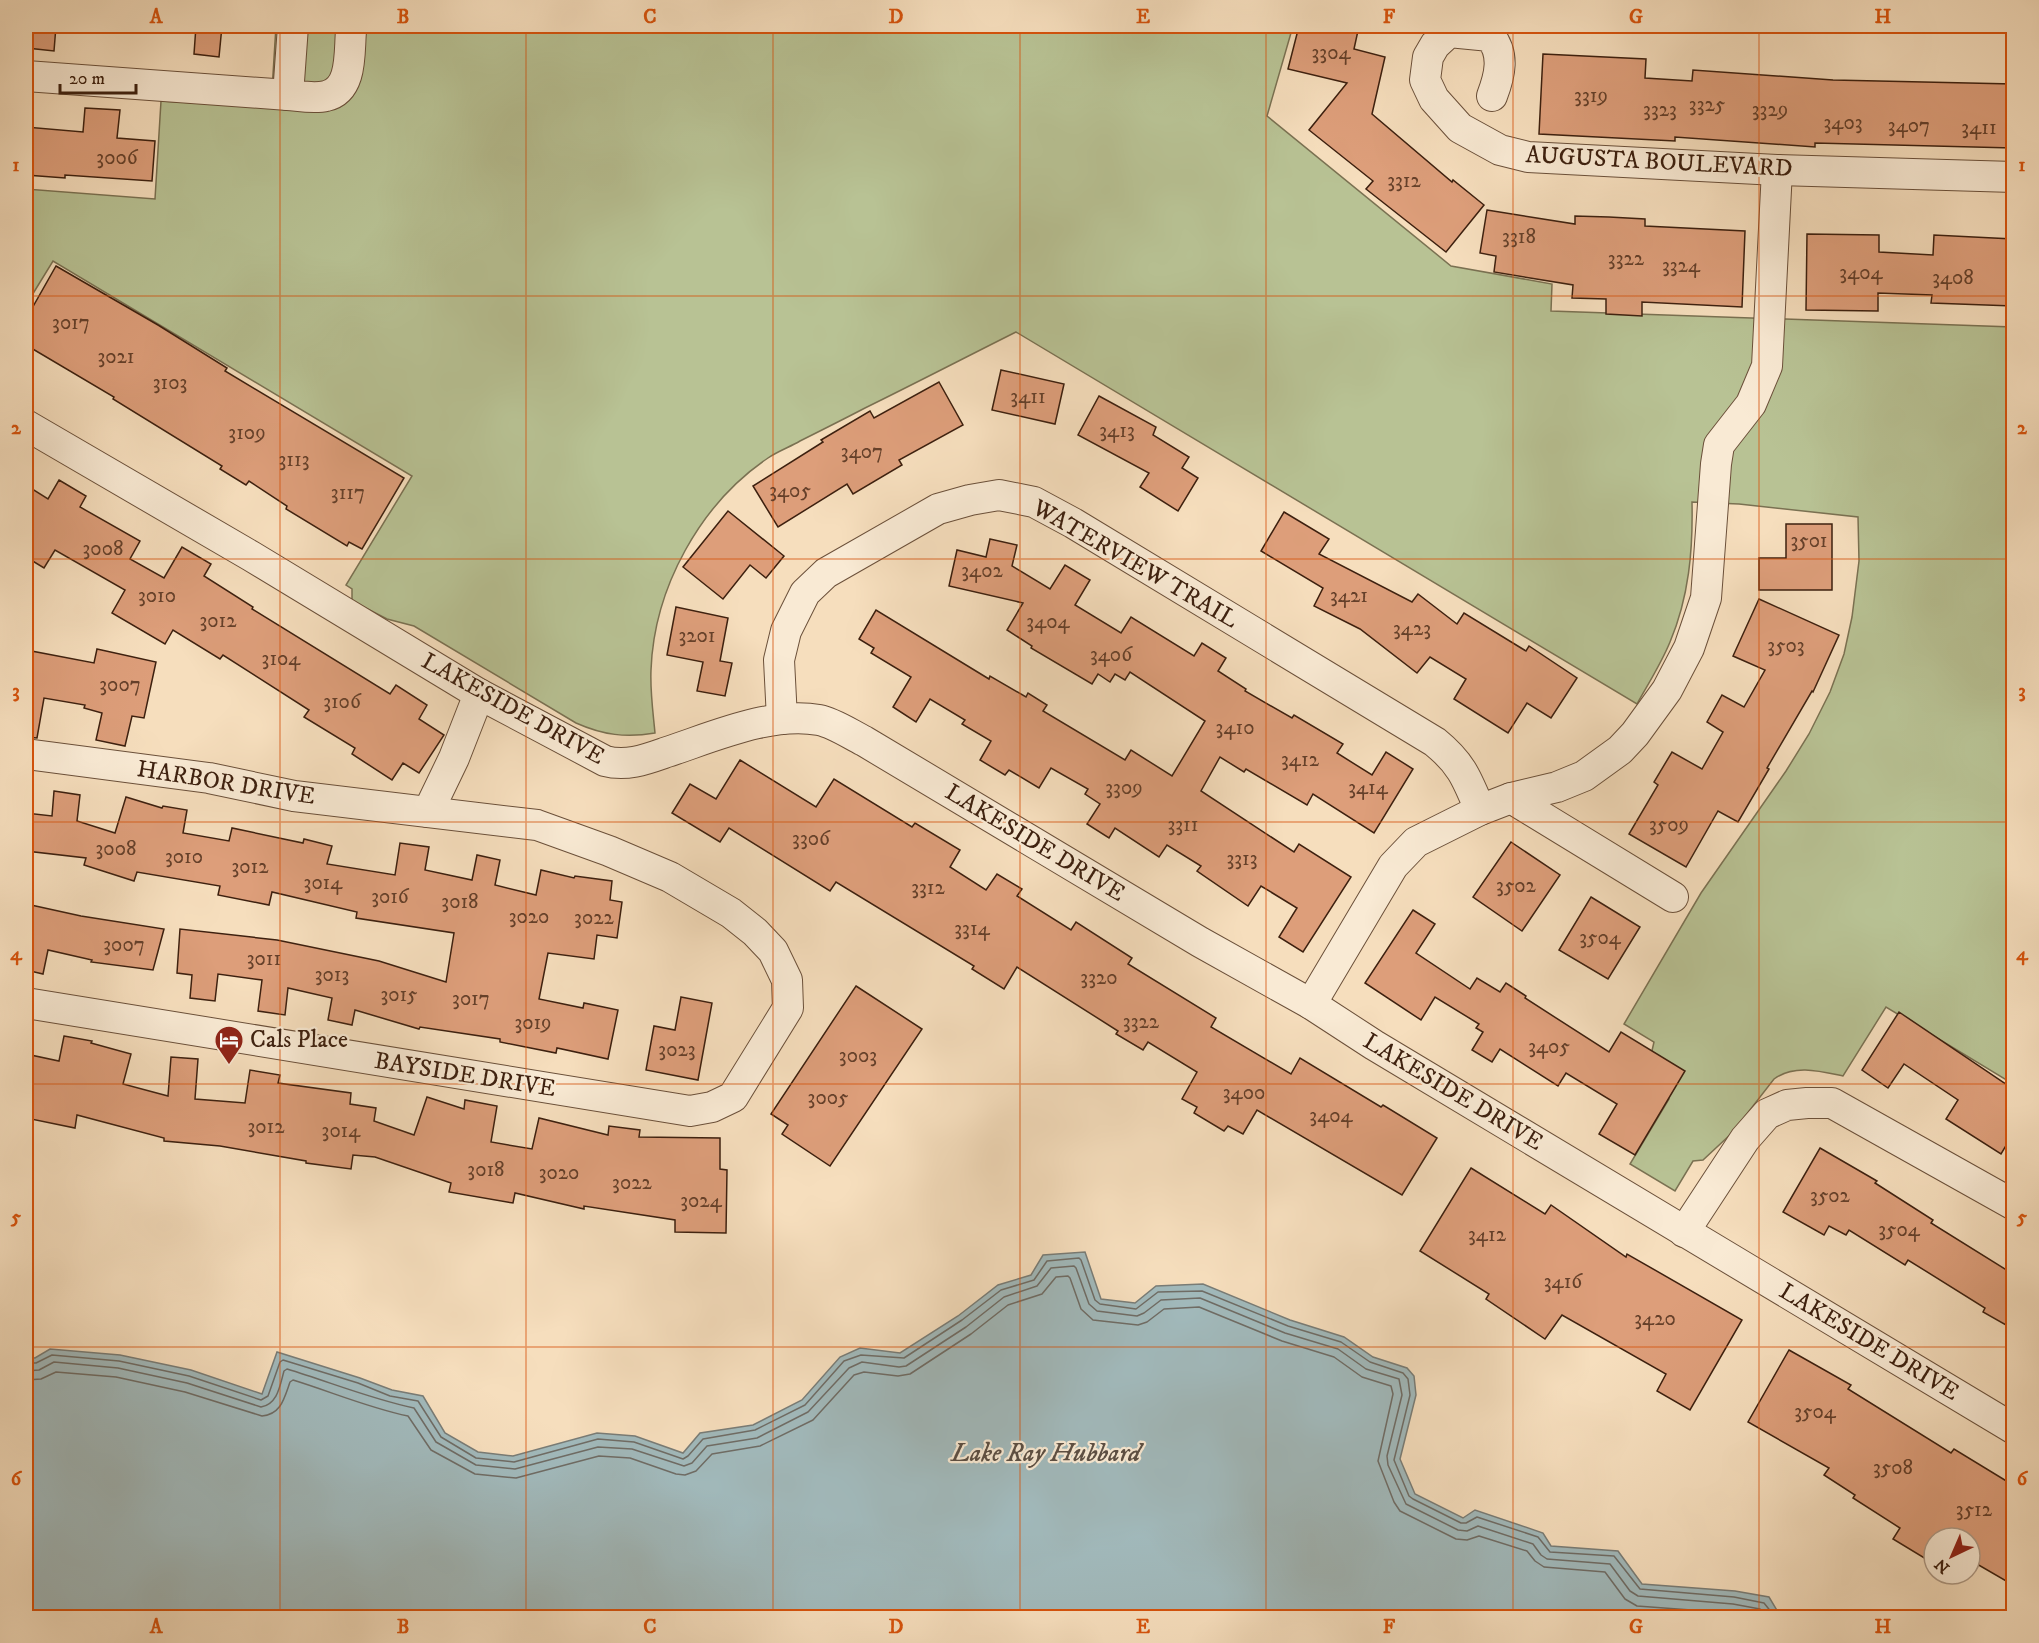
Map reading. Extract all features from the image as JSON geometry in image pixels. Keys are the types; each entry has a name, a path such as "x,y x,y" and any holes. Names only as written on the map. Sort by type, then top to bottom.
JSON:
{"street":[{"path":"288,95 293,26"},
{"path":"26,76 327,96 341,87 347,72 350,26"},
{"name":"AUGUSTA BOULEVARD","path":"1492,96 1499,78 1500,62 1498,46 1490,36 1449,32 1434,45 1428,57 1425,80 1434,99 1460,128 1500,150 1528,157 1777,170 2013,177"},
{"path":"1311,1004 1393,866 1416,842 1480,810 1511,798 1557,787 1584,776 1620,750 1635,734 1667,690 1689,648 1706,598 1719,445 1751,404 1767,366 1777,170"},
{"name":"LAKESIDE DRIVE","path":"26,425 251,556 479,694 605,761 614,764 636,762 743,727 790,717 820,720 864,741 1200,942 1311,1004 1374,1045 2013,1429"},
{"name":"WATERVIEW TRAIL","path":"782,719 779,660 786,631 805,593 825,573 938,509 999,495 1034,502 1073,523 1435,742 1452,755 1463,770 1480,810"},
{"path":"428,812 454,758 479,694"},
{"name":"HARBOR DRIVE","path":"26,753 209,778 294,796 537,825 609,851 670,877 731,913 755,932 773,951 787,980 788,1008 733,1097 712,1107 690,1111"},
{"path":"1511,798 1672,897"},
{"name":"BAYSIDE DRIVE","path":"26,1003 690,1111"},
{"path":"1684,1232 1745,1139 1767,1114 1787,1105 1807,1102 1832,1103 2013,1205"}],"green space":[{"path":"276,26 1293,26 1267,116 1451,266 1552,284 1551,311 2013,327 2013,1084 1886,1007 1843,1076 1799,1070 1782,1074 1774,1079 1732,1133 1703,1160 1693,1161 1675,1191 1630,1164 1669,1099 1651,1055 1654,1042 1624,1024 1701,893 1809,734 1830,692 1844,654 1852,617 1859,561 1858,517 1739,504 1692,502 1692,538 1682,608 1659,666 1637,704 1016,332 776,453 744,477 721,499 685,550 671,579 661,609 654,639 651,670 655,733 615,734 576,723 414,626 387,619 352,601 352,589 346,585 412,476 53,261 26,305 26,189 155,199 161,101 271,107"}],"water":[{"name":"Lake Ray Hubbard","path":"1085,1252 1101,1299 1135,1303 1156,1286 1203,1284 1290,1320 1344,1337 1373,1357 1407,1368 1414,1376 1416,1395 1400,1459 1415,1494 1463,1518 1475,1510 1543,1533 1551,1546 1618,1551 1642,1584 1735,1591 1769,1597 1781,1617 26,1617 26,1357 35,1358 50,1349 120,1355 191,1370 262,1394 277,1352 392,1390 423,1396 445,1433 478,1452 513,1456 597,1433 635,1436 683,1453 700,1433 753,1425 802,1400 840,1357 860,1348 900,1353 958,1316 998,1285 1031,1275 1043,1255"}],"building":[{"path":"29,26 56,26 54,51 27,48"},
{"path":"196,26 222,26 219,57 194,54"},
{"path":"1299,26 1359,26 1354,49 1385,57 1372,114 1452,182 1453,180 1484,205 1446,252 1366,189 1373,181 1309,130 1347,83 1288,69"},
{"path":"1543,54 1646,59 1645,78 1692,81 1693,70 1833,80 2013,84 2013,148 1815,143 1815,147 1675,137 1675,141 1539,134"},
{"path":"85,108 120,110 117,138 155,141 152,181 65,175 65,178 26,175 26,127 83,132"},
{"path":"1487,210 1575,224 1575,216 1609,217 1645,219 1645,226 1745,231 1742,307 1642,302 1642,316 1606,314 1606,299 1572,298 1573,285 1494,272 1496,256 1480,253"},
{"path":"1807,234 1879,235 1879,252 1933,255 1934,235 2013,239 2013,306 1931,303 1932,295 1878,293 1878,311 1806,310"},
{"path":"56,266 158,325 227,368 225,371 404,478 362,549 349,542 347,546 286,509 287,506 249,481 246,485 220,469 222,466 113,399 114,397 26,345 26,319"},
{"path":"1001,370 1064,384 1055,424 992,410"},
{"path":"939,382 963,425 899,460 902,465 853,494 847,484 778,527 753,486 823,442 821,440 870,411 874,418"},
{"path":"1099,396 1156,427 1153,435 1189,457 1182,468 1198,478 1178,511 1140,487 1149,473 1078,435"},
{"path":"59,480 86,496 80,507 140,541 130,559 164,578 182,547 211,564 204,576 253,607 252,609 390,694 396,685 427,705 419,719 444,735 419,773 403,763 392,780 352,754 355,748 304,717 309,710 223,655 220,659 173,630 165,644 112,613 125,590 55,550 44,568 26,557 26,485 48,499"},
{"path":"728,511 784,556 766,578 750,565 723,599 683,567"},
{"path":"1284,512 1329,539 1319,554 1412,602 1418,594 1457,624 1464,613 1526,651 1529,646 1577,678 1551,718 1527,703 1508,733 1454,699 1466,679 1430,657 1417,673 1360,629 1314,606 1323,588 1261,551"},
{"path":"1786,524 1832,524 1832,590 1759,590 1759,558 1786,558"},
{"path":"990,539 1017,545 1012,566 1050,589 1065,565 1090,580 1075,605 1121,633 1131,617 1194,656 1202,643 1226,658 1218,671 1246,689 1245,691 1292,718 1294,715 1343,744 1337,753 1372,775 1386,752 1413,769 1374,833 1313,794 1307,805 1246,769 1244,772 1220,757 1201,791 1294,852 1299,844 1351,877 1303,952 1279,937 1297,908 1261,886 1248,906 1197,871 1201,866 1167,845 1159,857 1115,828 1109,838 1087,824 1100,804 1085,794 1088,789 1051,768 1039,788 1009,770 1005,775 980,760 991,741 962,724 965,720 930,699 916,722 893,707 911,677 871,653 874,648 859,639 876,610 989,679 990,676 1026,697 1028,693 1047,705 1043,711 1125,760 1131,750 1172,776 1205,721 1130,672 1125,680 1115,674 1110,682 1098,674 1092,684 1031,648 1032,646 1007,630 1023,603 949,586 957,550 986,557"},
{"path":"1759,599 1839,635 1813,692 1767,768 1769,769 1738,822 1718,811 1686,867 1629,834 1658,785 1654,782 1672,752 1702,769 1723,732 1707,722 1722,695 1744,707 1765,670 1733,656"},
{"path":"676,607 728,618 720,661 732,663 725,696 697,691 703,662 667,655"},
{"path":"97,649 156,662 144,718 132,716 125,746 96,740 102,713 84,708 85,705 44,698 37,738 26,737 26,650 94,663"},
{"path":"740,760 816,807 834,779 912,827 915,823 960,850 950,867 986,890 997,874 1022,889 1017,896 1071,930 1076,922 1132,958 1128,964 1216,1018 1211,1027 1291,1074 1300,1058 1437,1138 1402,1195 1257,1110 1243,1134 1228,1126 1224,1131 1194,1113 1197,1107 1182,1099 1197,1072 1148,1042 1143,1050 1116,1034 1118,1031 1017,967 1004,989 972,969 974,966 836,882 830,891 729,828 720,842 672,813 690,784 716,799"},
{"path":"54,791 80,795 77,821 115,833 126,797 162,808 163,806 187,810 183,833 229,841 232,828 303,843 304,839 332,846 327,864 395,875 400,843 429,847 425,870 472,880 477,855 500,860 495,885 536,895 541,870 574,878 575,876 612,881 610,900 622,902 617,938 597,935 594,959 548,953 539,999 583,1008 584,1003 618,1010 608,1059 557,1048 556,1053 500,1042 500,1039 420,1027 419,1029 355,1010 352,1025 328,1020 332,998 288,988 285,1015 258,1011 262,980 218,974 215,1001 190,998 192,975 177,973 180,929 277,940 379,961 446,982 454,933 356,918 357,912 272,892 269,905 218,895 220,886 137,872 134,881 84,865 86,858 26,851 26,813 52,816"},
{"path":"1511,842 1560,875 1522,931 1473,897"},
{"path":"1591,897 1640,927 1608,979 1559,950"},
{"path":"31,905 81,916 164,929 153,970 91,962 92,960 48,950 43,974 26,970 26,929"},
{"path":"1413,910 1435,924 1416,953 1470,989 1477,978 1500,992 1506,983 1526,996 1525,998 1609,1052 1621,1032 1685,1071 1635,1155 1599,1134 1617,1104 1566,1073 1558,1086 1500,1049 1492,1062 1472,1050 1483,1032 1476,1028 1479,1024 1435,997 1421,1020 1365,983"},
{"path":"856,986 922,1029 830,1166 782,1134 788,1125 771,1114"},
{"path":"681,997 712,1003 698,1080 646,1070 654,1026 675,1030"},
{"path":"1899,1012 2013,1089 2013,1134 2001,1154 1946,1119 1958,1100 1904,1064 1888,1088 1862,1070"},
{"path":"64,1036 92,1041 91,1043 131,1054 123,1084 168,1096 171,1057 198,1059 195,1099 245,1103 250,1070 280,1075 278,1083 351,1093 350,1104 376,1108 374,1121 414,1135 427,1097 464,1109 465,1100 497,1106 491,1142 532,1149 539,1118 608,1135 609,1126 640,1130 639,1137 720,1138 720,1169 727,1170 726,1233 675,1232 675,1220 584,1206 584,1209 515,1193 513,1203 449,1192 451,1183 375,1157 353,1155 351,1169 306,1163 306,1161 220,1146 164,1141 164,1138 77,1115 75,1128 26,1118 26,1054 59,1061"},
{"path":"1820,1148 1877,1181 1875,1183 1933,1220 1931,1223 2013,1274 2013,1329 1983,1312 1985,1308 1908,1260 1905,1265 1849,1230 1846,1235 1829,1226 1824,1235 1783,1212"},
{"path":"1471,1168 1545,1214 1551,1205 1626,1257 1627,1254 1742,1320 1690,1410 1657,1391 1666,1374 1562,1315 1545,1339 1486,1299 1489,1294 1420,1251"},
{"path":"1789,1350 1851,1385 1848,1389 1951,1453 1954,1449 2013,1485 2013,1585 1982,1567 1982,1526 1922,1526 1922,1557 1893,1539 1900,1528 1853,1498 1855,1495 1824,1475 1829,1468 1748,1422"}],"place":[{"name":"Cals Place","path":"229,1066"}]}
